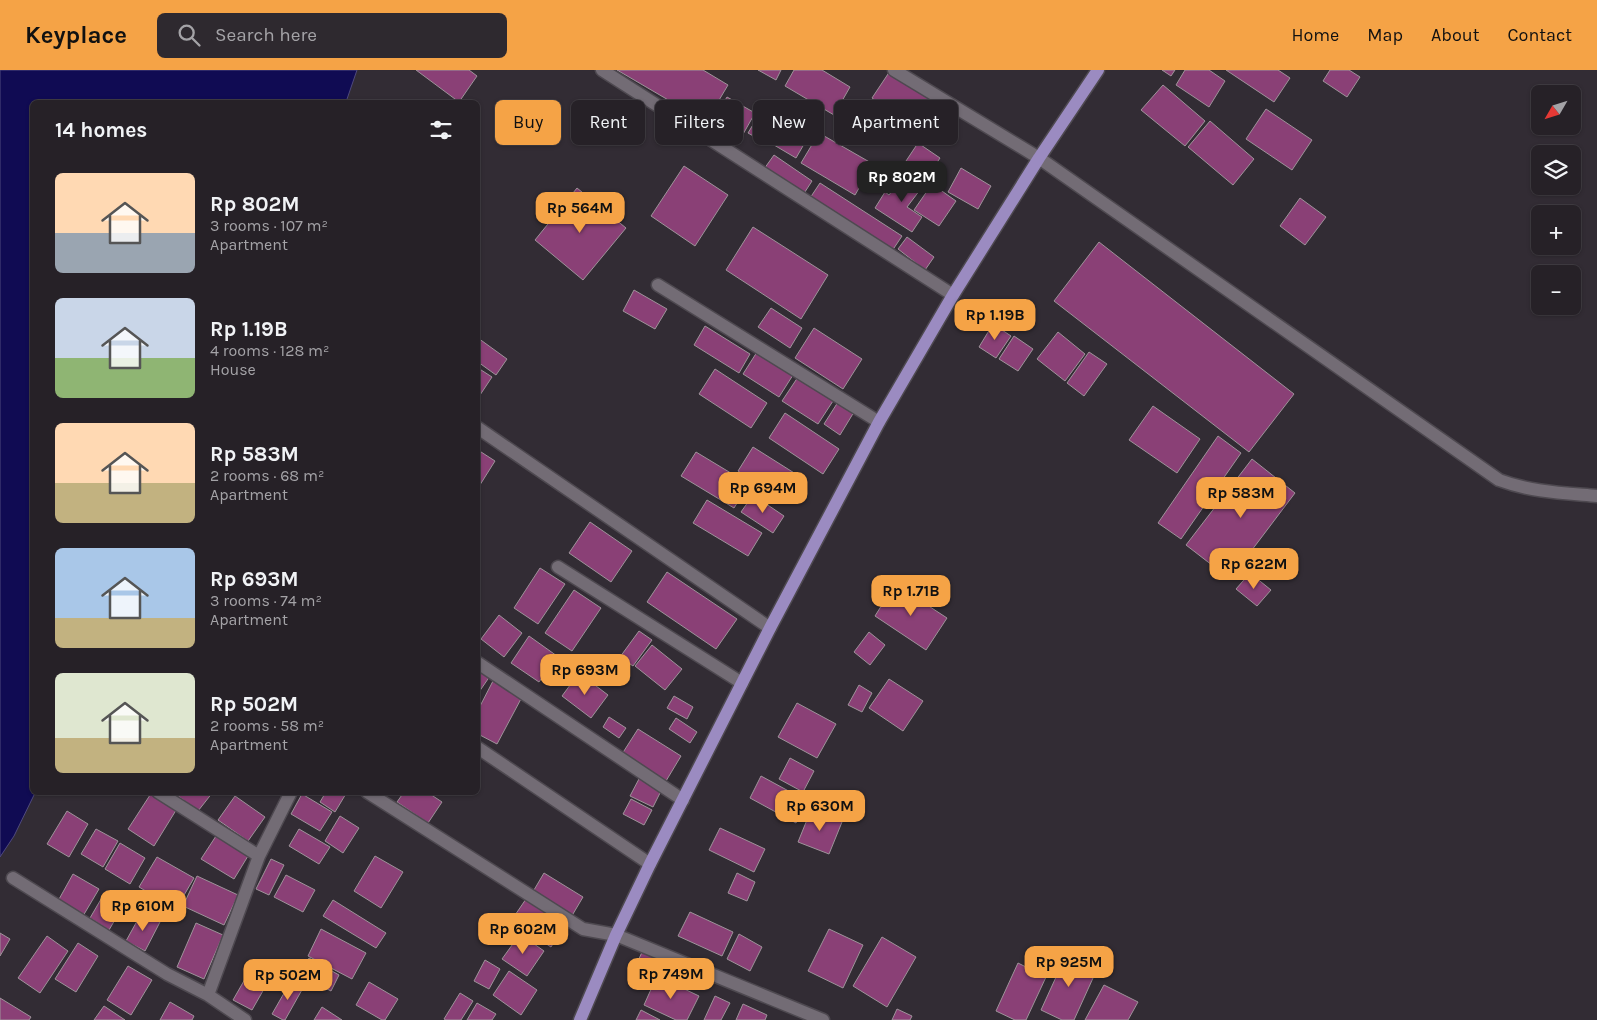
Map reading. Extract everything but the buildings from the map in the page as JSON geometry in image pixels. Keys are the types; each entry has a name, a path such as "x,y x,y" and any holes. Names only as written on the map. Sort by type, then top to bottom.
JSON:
{"main road":[{"path":"580,1020 616,936 650,864 770,628 879,422 953,295 1039,158 1098,70"}],"street":[{"path":"602,70 953,295"},
{"path":"894,70 1039,158 1499,480 1518,487 1542,492 1597,496"},
{"path":"658,285 879,422"},
{"path":"480,429 770,628"},
{"path":"558,567 742,683"},
{"path":"480,664 683,800"},
{"path":"480,749 650,864"},
{"path":"163,795 259,856"},
{"path":"208,995 259,856 290,795"},
{"path":"372,795 583,929 616,936 823,1020"},
{"path":"13,878 167,974 208,995 245,1020"}],"shaded area":[{"path":"0,70 357,70 347,100 30,100 30,795 34,795 14,836 0,857"}]}
